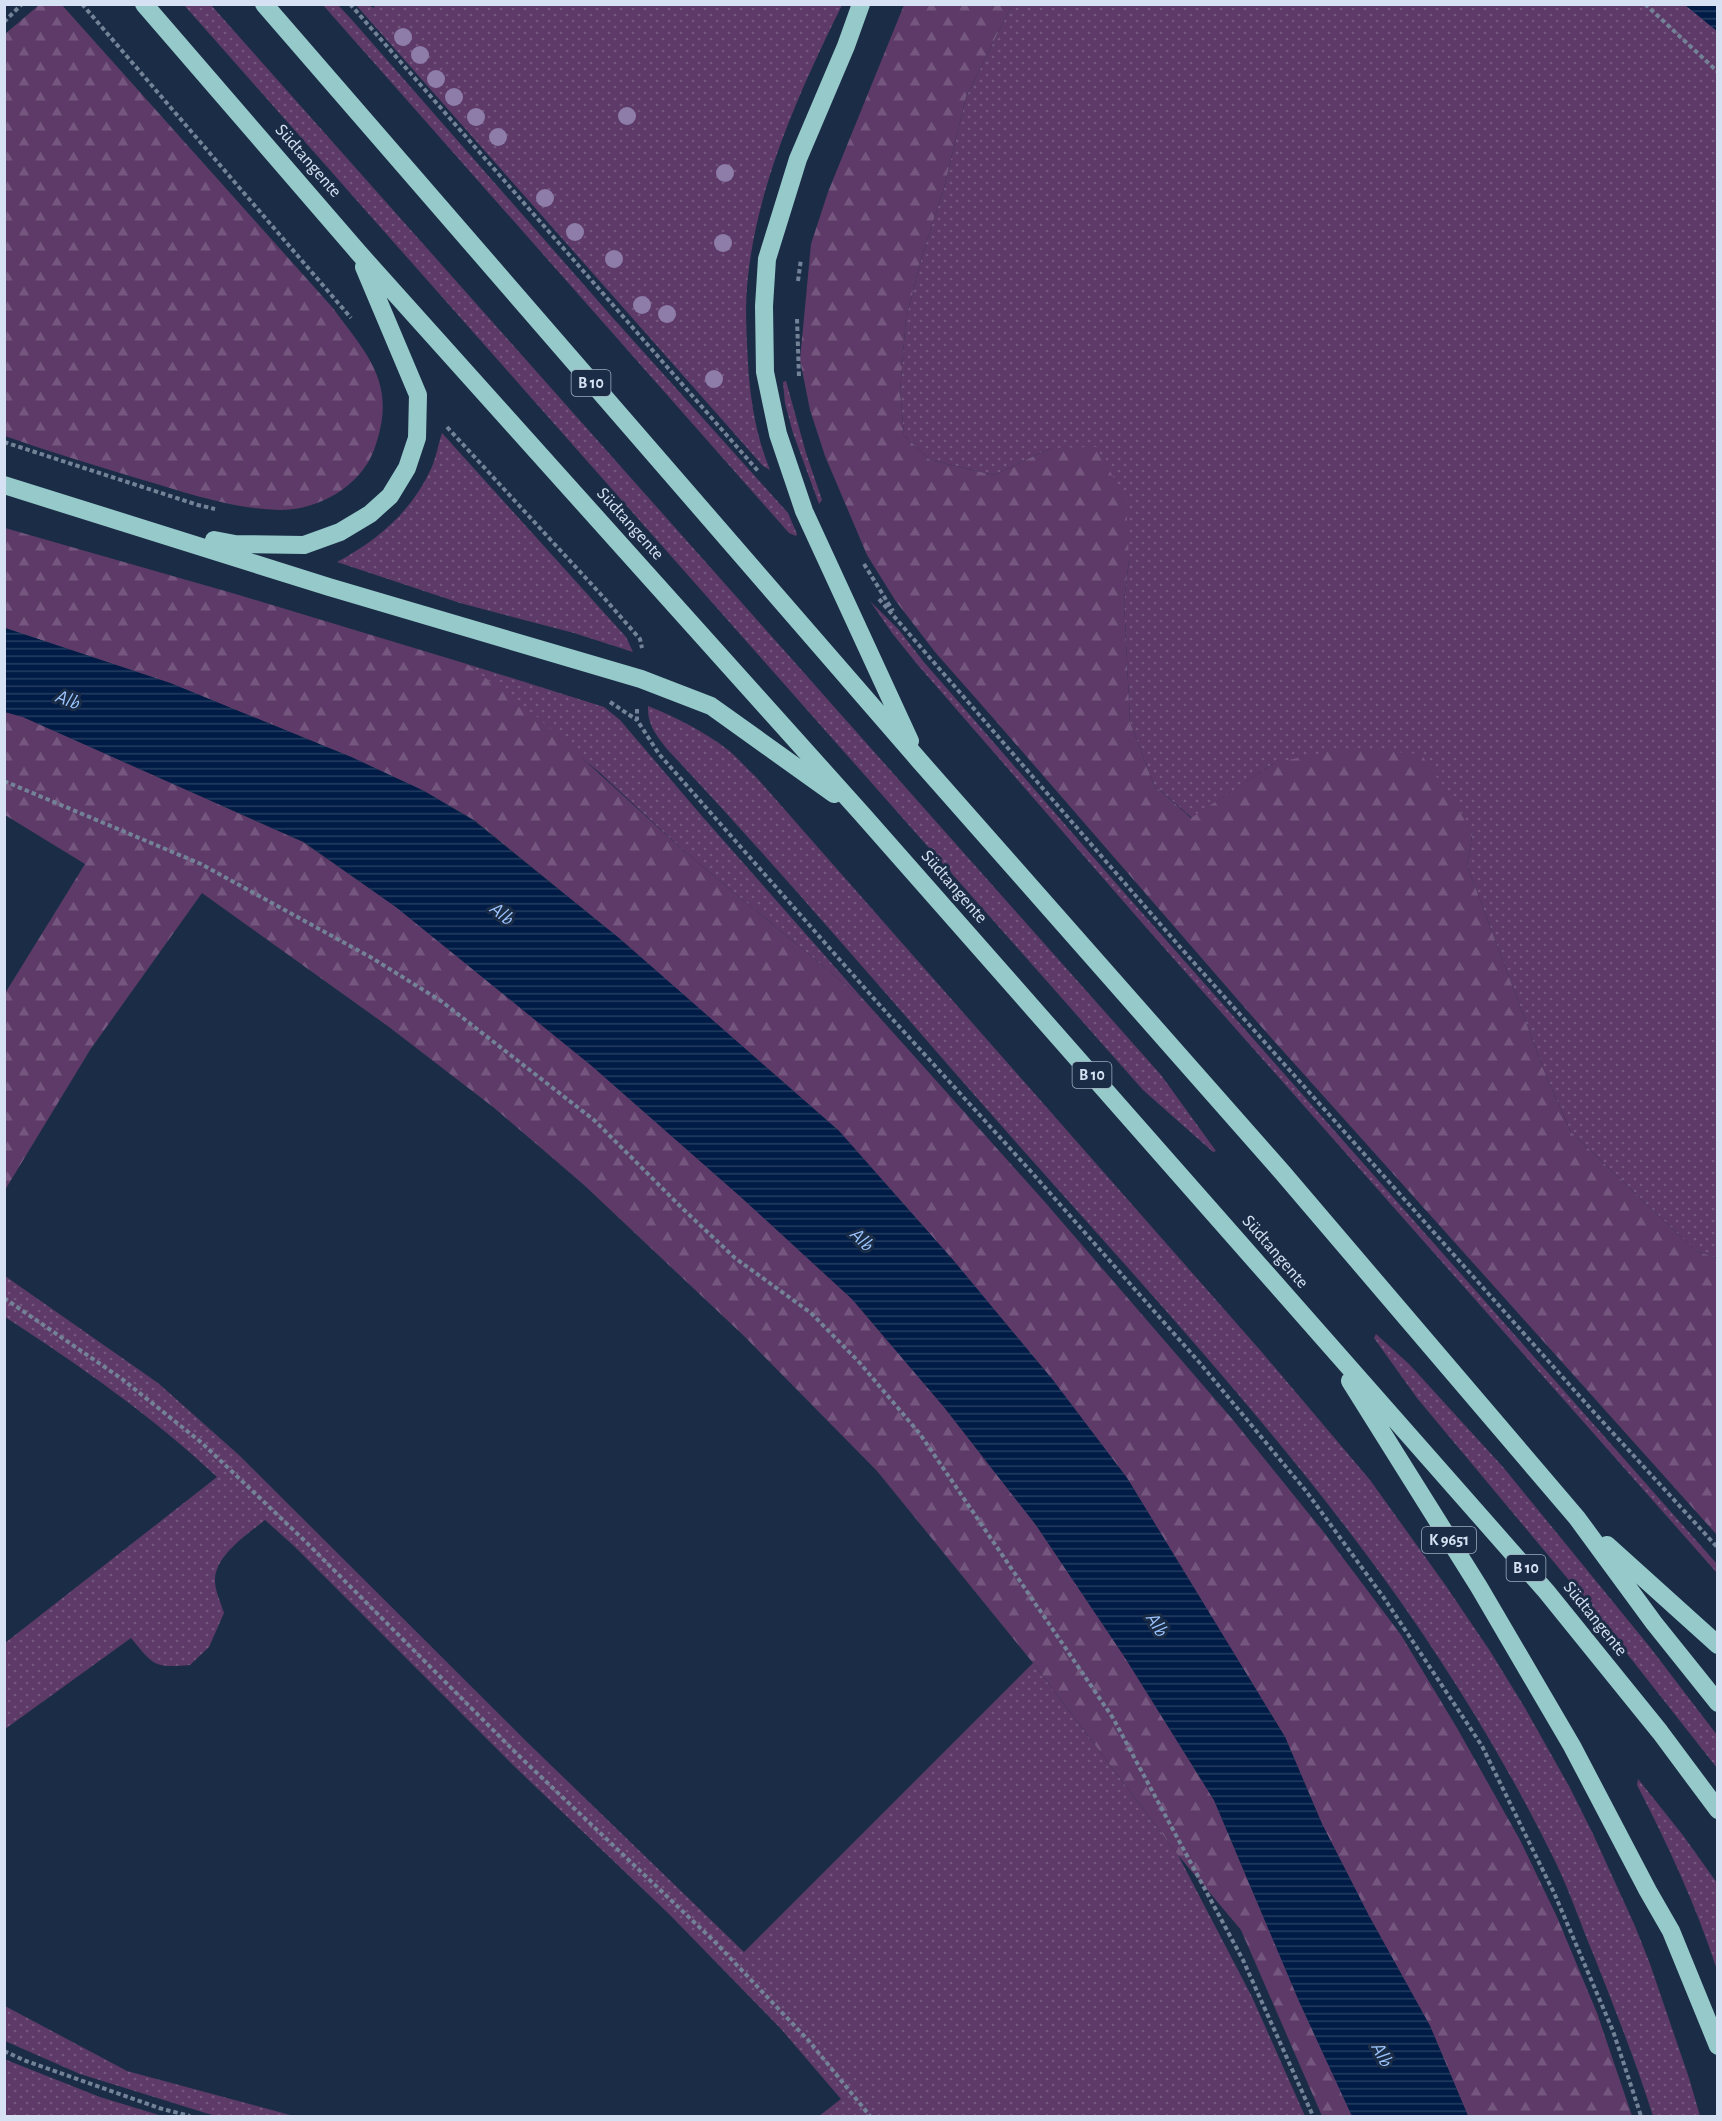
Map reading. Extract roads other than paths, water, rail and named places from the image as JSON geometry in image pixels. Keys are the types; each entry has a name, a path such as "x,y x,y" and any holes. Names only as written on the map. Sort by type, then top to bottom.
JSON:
{"highway":[{"name":"Südtangente","path":"144,4 358,252 862,814 1546,1591 1660,1732 1718,1810"},
{"name":"B 10","path":"264,4 918,759 1282,1172 1577,1518 1654,1623 1718,1704"},
{"path":"861,4 846,46 798,159 767,259 764,306 765,372 778,434 804,511 918,759"},
{"path":"141,527 235,544 304,545 340,532 370,514 390,496 407,468 417,438 418,395 358,252"},
{"path":"4,485 329,587 641,679 711,706 862,814"},
{"name":"K 9651","path":"1322,1337 1479,1587 1572,1746 1671,1930 1718,2046"},
{"path":"1577,1518 1718,1645"}],"water":[{"path":"1685,5 1717,5 1717,31"},
{"name":"Alb","path":"5,628 170,683 351,757 424,791 474,821 620,939 839,1131 953,1260 1052,1379 1127,1478 1285,1737 1322,1824 1369,1916 1430,2026 1468,2116 1352,2116 1299,2001 1214,1800 1124,1656 1036,1525 944,1407 852,1299 742,1198 592,1066 396,907 304,842 23,717 5,712"}]}
